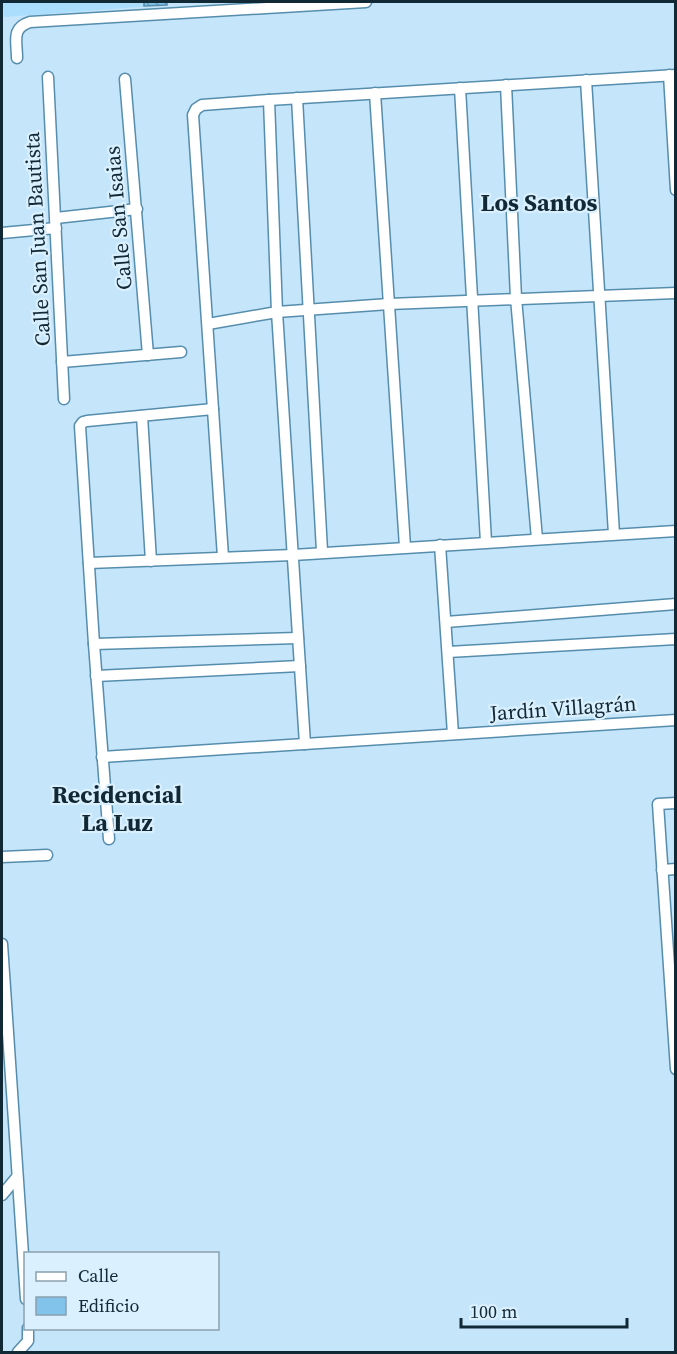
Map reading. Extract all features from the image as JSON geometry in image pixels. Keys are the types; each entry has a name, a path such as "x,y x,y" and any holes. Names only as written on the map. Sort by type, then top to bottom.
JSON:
{"street":[{"path":"17,58 16,32 21,24 30,22 176,7 366,2"},
{"path":"223,557 193,115 196,109 202,105 297,98 672,75 675,190"},
{"name":"Calle San Juan Bautista","path":"48,77 64,399"},
{"name":"Calle San Isaias","path":"125,79 148,355"},
{"path":"586,80 614,534"},
{"path":"506,85 516,298 537,539"},
{"path":"460,88 486,542"},
{"path":"375,93 405,547"},
{"path":"297,98 322,552"},
{"path":"269,100 277,312 305,744"},
{"path":"2,233 137,209"},
{"path":"208,324 277,312 389,304 675,293"},
{"path":"62,362 181,352"},
{"path":"109,839 96,676 81,426 82,422 87,421 213,410"},
{"path":"142,416 151,561"},
{"path":"89,563 293,555 675,531"},
{"path":"440,545 453,735"},
{"path":"446,622 675,604"},
{"path":"94,644 298,638"},
{"path":"448,652 675,639"},
{"path":"96,676 300,666"},
{"name":"Jardín Villagrán","path":"102,757 675,720"},
{"path":"675,803 658,804 662,870 671,940 675,1069"},
{"path":"2,857 47,855"},
{"path":"662,870 675,869"},
{"path":"2,944 4,1031 24,1272"},
{"path":"2,1195 17,1177"},
{"path":"18,1353 28,1341 27,1330"}],"shaded area":[{"path":"3,2 167,2 167,5 4,17"}],"building":[{"path":"144,2 167,2 167,5 144,6"}],"district":[{"name":"Los Santos","path":"539,202"},
{"name":"Recidencial La Luz","path":"117,808"}]}
